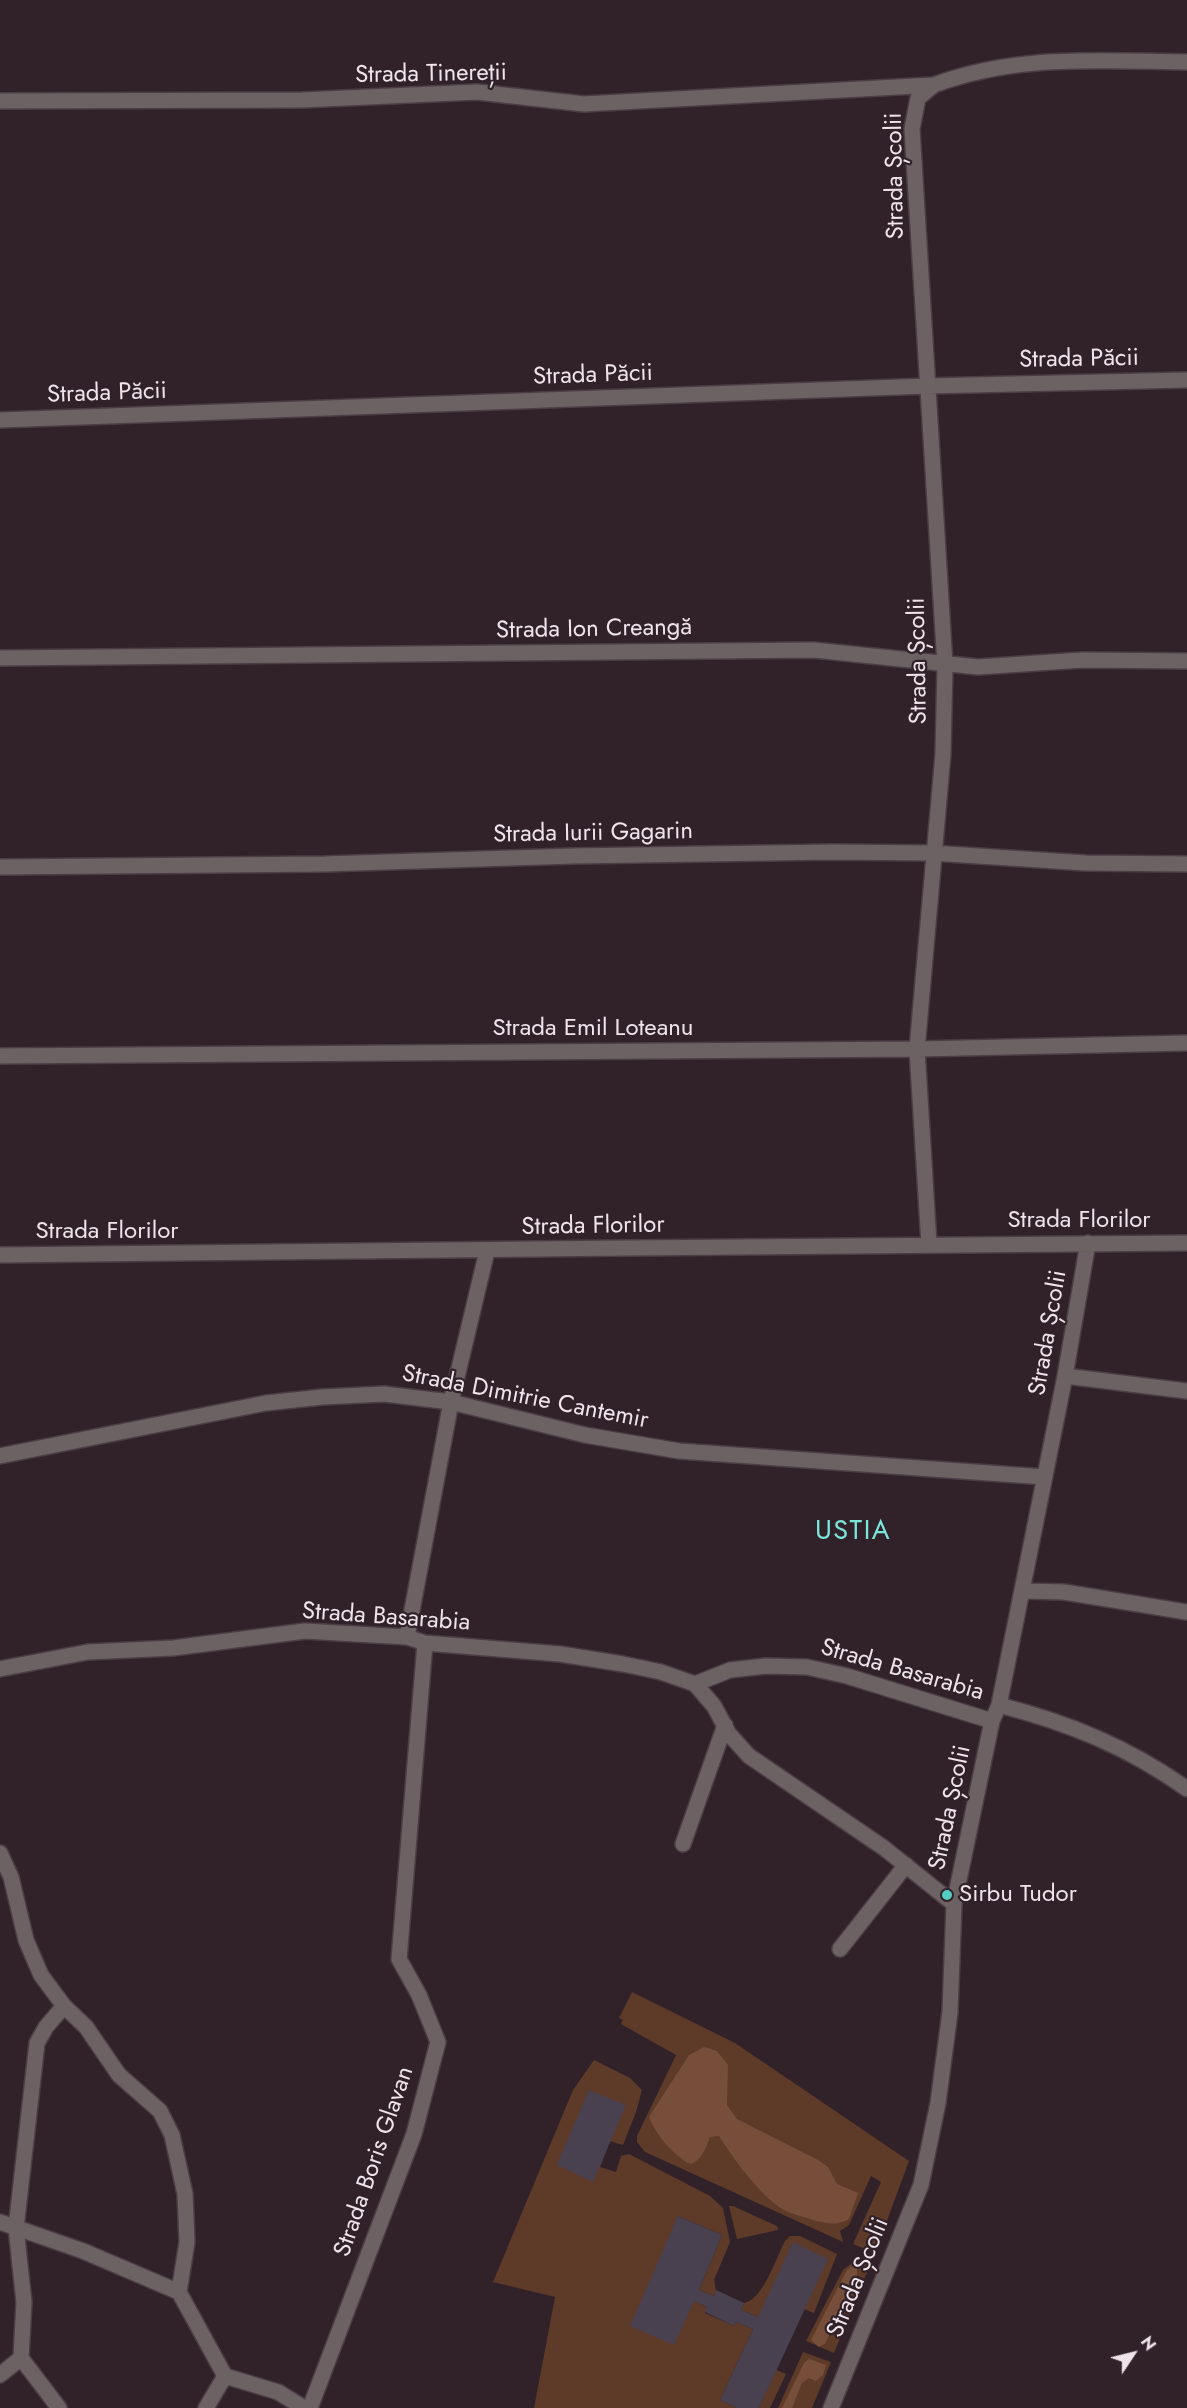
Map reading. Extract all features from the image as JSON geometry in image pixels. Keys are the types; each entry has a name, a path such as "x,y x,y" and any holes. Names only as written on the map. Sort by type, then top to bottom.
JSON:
{"street":[{"path":"934,85 965,73 1042,61 1187,62"},
{"name":"Strada Tinereții","path":"0,101 302,100 477,92 584,104 934,85"},
{"name":"Strada Școlii","path":"929,1244 917,1049 932,854 943,754 945,665 912,129 918,98 934,85"},
{"name":"Strada Păcii","path":"0,420 927,386 1187,380"},
{"name":"Strada Ion Creangă","path":"0,658 814,650 978,667 1082,660 1187,661"},
{"name":"Strada Iurii Gagarin","path":"0,867 325,864 573,856 833,852 932,854 1086,863 1187,864"},
{"name":"Strada Emil Loteanu","path":"0,1056 917,1049 1187,1043"},
{"name":"Strada Școlii","path":"831,2408 921,2185 938,2103 950,2013 954,1904 992,1720 999,1705 1065,1376 1088,1243"},
{"name":"Strada Florilor","path":"0,1255 1187,1243"},
{"path":"407,1637 451,1402 487,1251"},
{"path":"1065,1376 1187,1391"},
{"name":"Strada Dimitrie Cantemir","path":"0,1456 277,1402 384,1394 451,1402 585,1435 679,1450 1045,1478"},
{"path":"1022,1591 1064,1592 1187,1612"},
{"name":"Strada Basarabia","path":"0,1669 88,1652 173,1648 305,1630 407,1637 425,1643 560,1654 661,1671 695,1684 714,1706 725,1725 749,1756 830,1809 954,1904"},
{"name":"Strada Boris Glavan","path":"310,2408 414,2134 438,2042 419,1995 399,1959 425,1643"},
{"name":"Strada Basarabia","path":"695,1684 730,1670 766,1666 807,1667 847,1676 992,1720"},
{"name":"Strada Basarabia","path":"999,1705 1051,1718 1114,1744 1187,1789"},
{"path":"683,1844 725,1725"},
{"path":"0,1853 11,1877 26,1940 41,1975 64,2007 86,2027 119,2075 160,2111 172,2135 185,2194 187,2230 179,2292 225,2376 278,2392 304,2408"},
{"path":"840,1949 906,1865"},
{"path":"59,2408 21,2358 24,2302 16,2228 38,2043 46,2027 64,2007"},
{"path":"0,2222 83,2251 179,2292"},
{"path":"0,2375 21,2358"},
{"path":"206,2408 225,2376"}],"shaded area":[{"path":"632,1992 735,2043 909,2161 875,2253 853,2244 881,2182 871,2176 849,2225 840,2231 843,2242 645,2152 637,2142 637,2136 676,2055 621,2024 623,2020 619,2018"},
{"path":"704,2047 717,2051 728,2065 727,2105 737,2119 818,2160 828,2167 837,2184 858,2193 849,2219 840,2223 827,2223 783,2210 752,2181 719,2136 710,2137 701,2157 690,2164 666,2144 649,2117 689,2055"},
{"path":"594,2060 630,2078 642,2090 623,2145 610,2141 600,2167 616,2172 621,2156 629,2154 710,2196 723,2208 730,2242 714,2280 716,2290 714,2296 699,2290 722,2235 678,2216 694,2301 707,2307 705,2313 734,2326 736,2322 753,2329 720,2400 737,2408 534,2408 555,2297 493,2282 573,2090"},
{"path":"729,2206 777,2226 778,2230 737,2239"},
{"path":"790,2236 800,2236 837,2254 814,2313 804,2309 758,2317 741,2310 744,2303 751,2300 763,2287 785,2241"},
{"path":"853,2262 870,2265 834,2353 806,2341 843,2270"},
{"path":"852,2266 857,2267 857,2275 825,2344 819,2347 811,2340 847,2270"},
{"path":"803,2352 831,2362 812,2408 778,2408"},
{"path":"809,2359 826,2365 823,2375 816,2381 809,2378 802,2383 792,2408 782,2408 804,2363"},
{"path":"776,2370 786,2374 770,2408 759,2408"}],"building":[{"path":"589,2090 626,2105 593,2182 557,2165"},
{"path":"678,2216 722,2235 699,2290 714,2296 716,2290 744,2303 741,2310 758,2317 793,2242 828,2259 759,2408 737,2408 720,2400 753,2329 736,2322 734,2326 705,2312 707,2307 694,2301 674,2345 630,2326"}],"place":[{"name":"Sirbu Tudor","path":"947,1895"}],"district":[{"name":"USTIA","path":"853,1532"}]}
